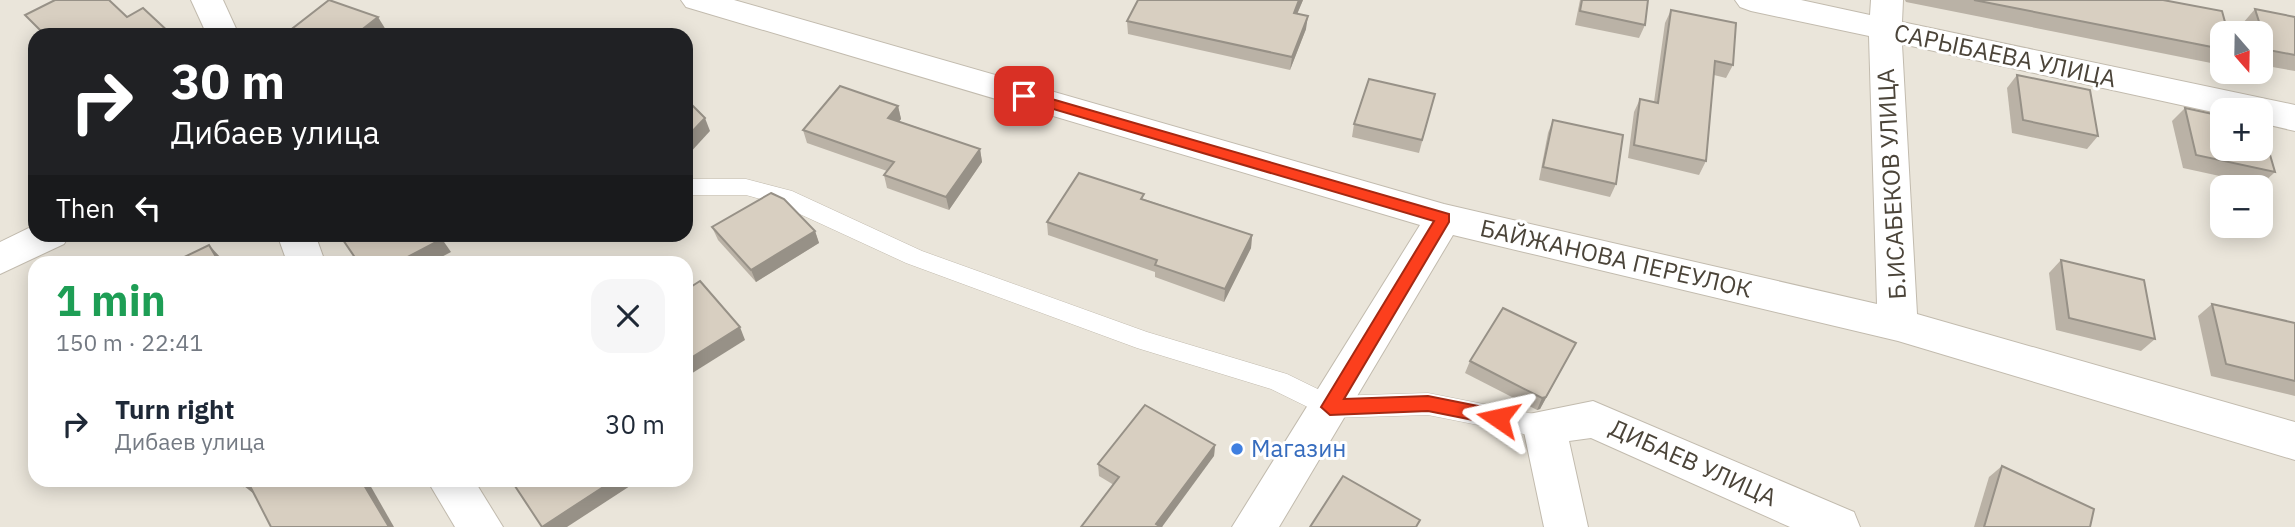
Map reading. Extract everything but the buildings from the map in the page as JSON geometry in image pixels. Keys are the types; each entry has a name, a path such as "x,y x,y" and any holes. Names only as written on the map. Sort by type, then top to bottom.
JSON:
{"street":[{"path":"207,0 220,28"},
{"name":"БАЙЖАНОВА ПЕРЕУЛОК","path":"697,0 1444,218 1898,325 2295,441"},
{"name":"САРЫБАЕВА УЛИЦА","path":"1751,0 1886,15 2213,98"},
{"name":"Б.ИСАБЕКОВ УЛИЦА","path":"1886,15 1898,325"},
{"name":"САРЫБАЕВА УЛИЦА","path":"2273,113 2295,118"},
{"path":"1254,527 1444,218"},
{"path":"0,259 35,242"},
{"name":"ДИБАЕВ УЛИЦА","path":"1544,427 1592,419 1838,527"},
{"path":"1544,427 1566,527"},
{"path":"454,487 481,527"}],"lane":[{"path":"693,187 746,187 783,197 962,276 1145,341 1278,381 1330,407 1428,404 1544,427"}],"shaded area":[{"path":"0,0 2295,0 2295,527 0,527"}],"place":[{"name":"Магазин","path":"1237,449"}],"route":[{"path":"1024,96 1444,218 1330,407 1428,404 1498,418"}]}
